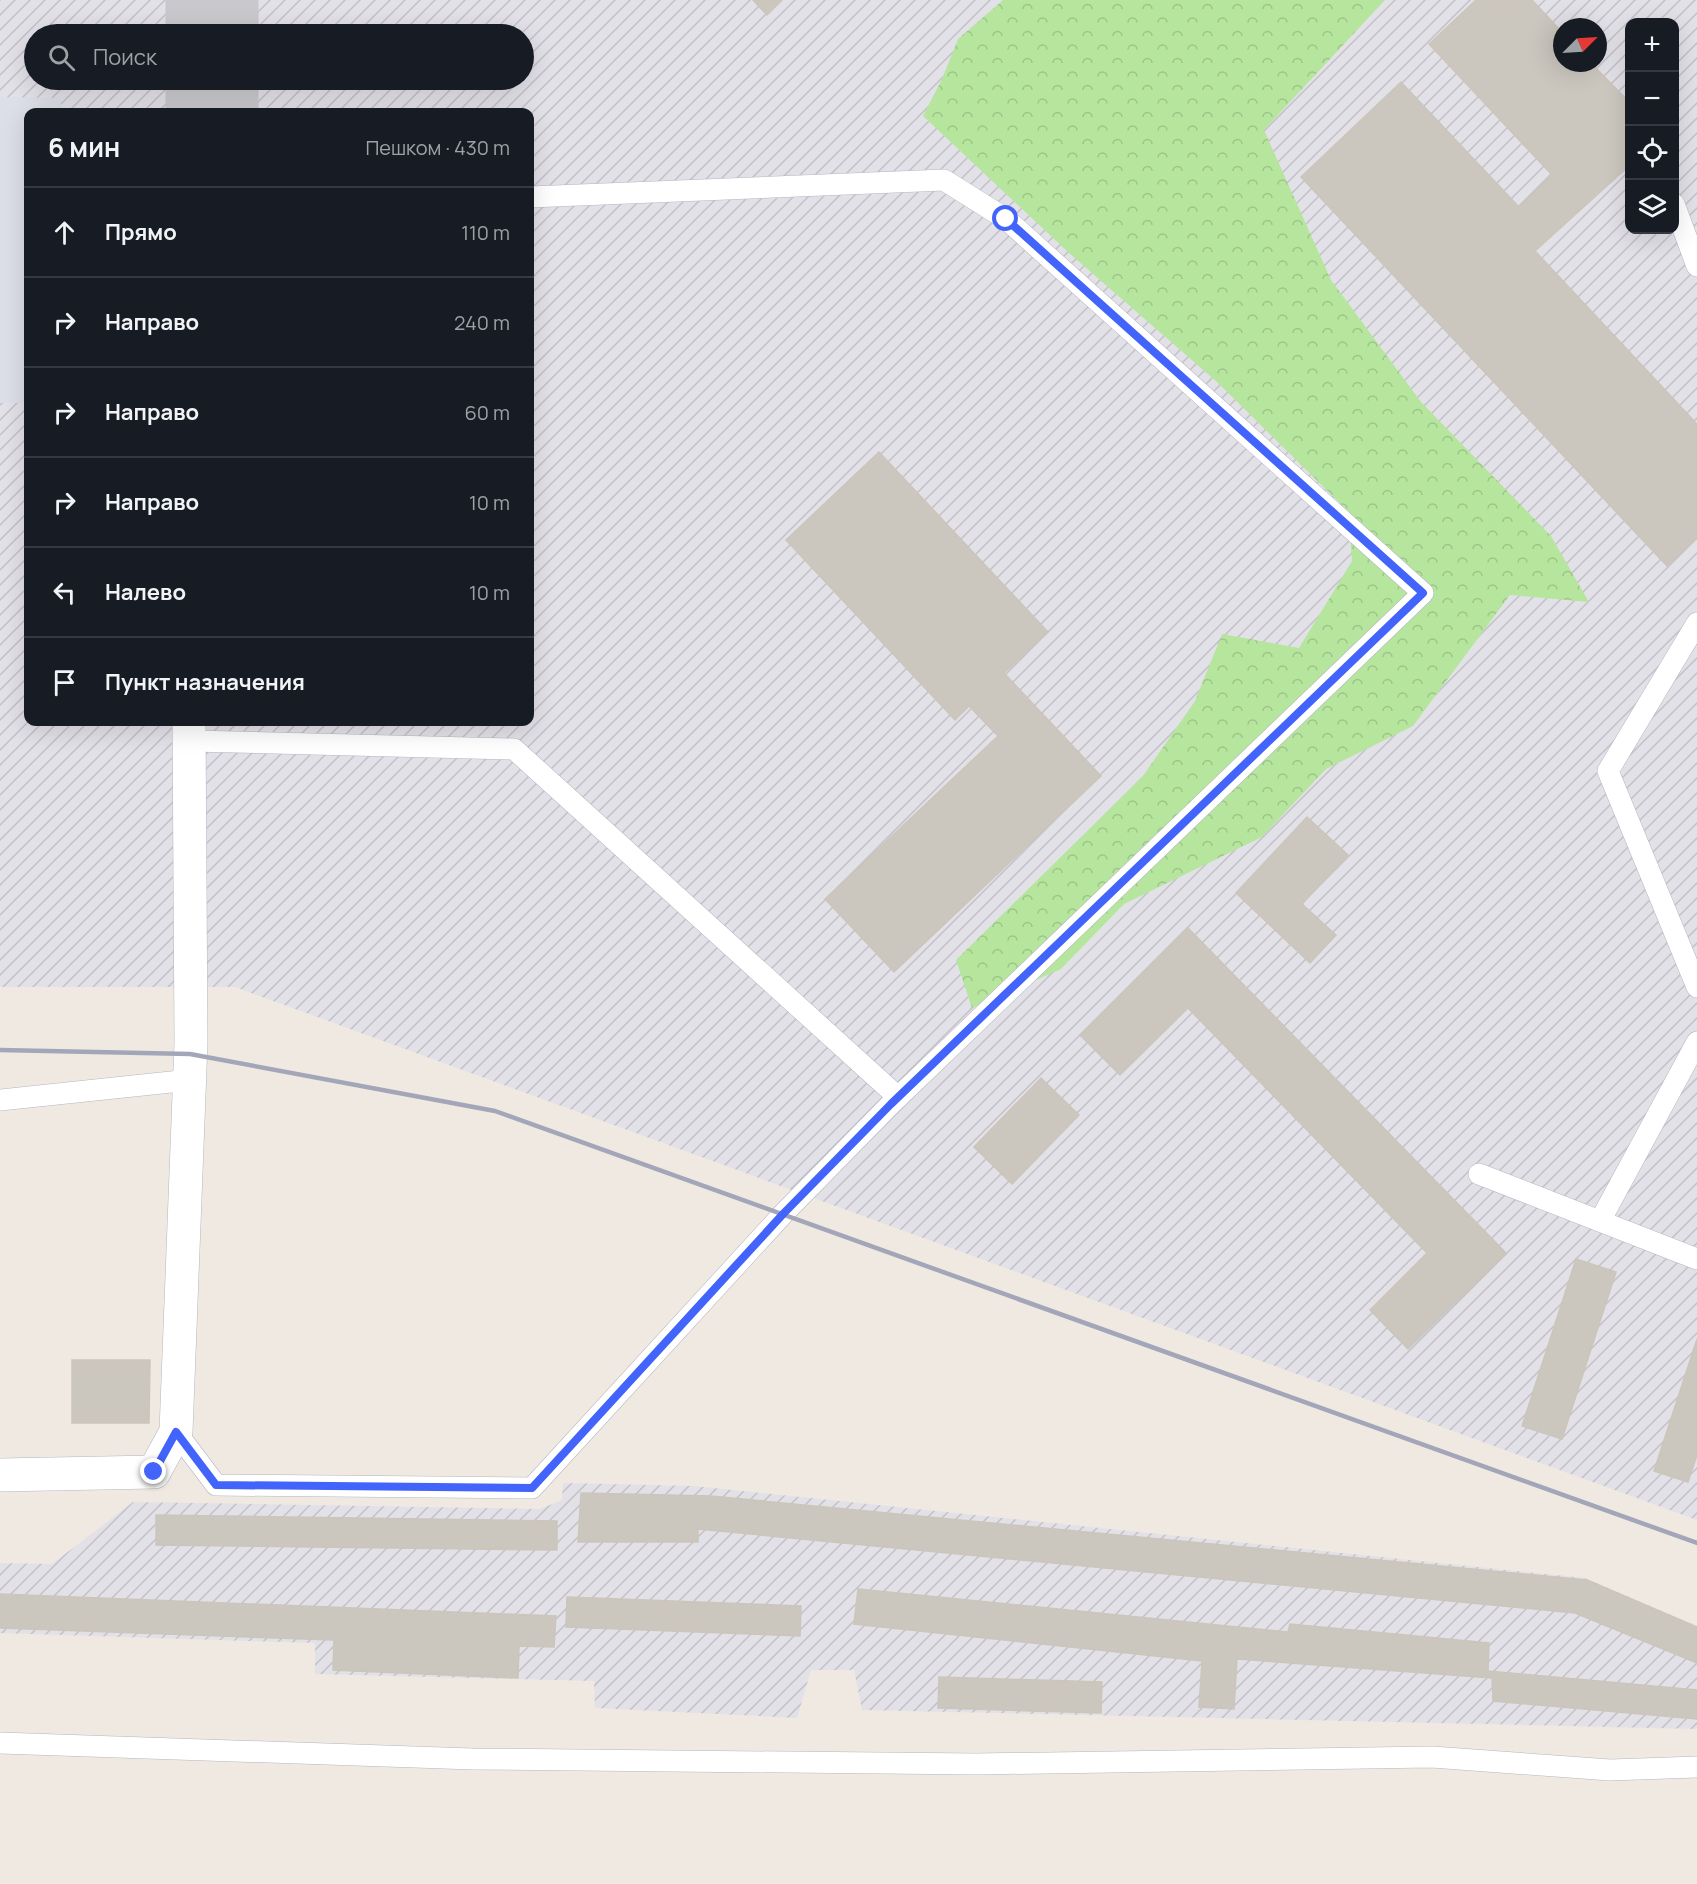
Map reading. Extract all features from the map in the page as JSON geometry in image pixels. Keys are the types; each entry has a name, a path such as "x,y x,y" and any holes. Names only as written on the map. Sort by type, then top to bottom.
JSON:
{"street":[{"path":"0,1475 154,1472 176,1432 190,1080 190,731"}],"lane":[{"path":"176,1432 216,1485 532,1488 784,1213 898,1097 1423,593 1006,219 944,180 534,197"},
{"path":"1679,216 1695,256"},
{"path":"1697,623 1608,771 1697,987"},
{"path":"190,731 514,749 898,1097"},
{"path":"1600,1221 1697,1042"},
{"path":"0,1100 190,1080"},
{"path":"1479,1174 1697,1259"},
{"path":"0,1743 473,1759 977,1764 1432,1757 1610,1770 1697,1767"}],"shaded area":[{"path":"0,0 1697,0 1697,1520 235,987 0,987"},
{"path":"0,97 61,98 61,108 24,108 24,403 0,403"},
{"path":"563,1483 694,1486 1585,1578 1697,1626 1697,1729 862,1710 854,1670 811,1670 797,1718 595,1708 594,1681 315,1674 315,1643 0,1633 0,1563 52,1564 133,1502 540,1509 562,1500"}],"green space":[{"path":"1003,0 1385,0 1264,130 1331,280 1421,402 1551,536 1589,602 1510,595 1413,726 1326,769 1262,837 1124,904 1061,969 972,1008 956,960 1143,776 1195,701 1222,634 1299,648 1352,561 1348,511 1217,382 1069,253 923,116 942,79 958,39"}],"building":[{"path":"753,0 782,0 767,15"},
{"path":"1476,0 1532,0 1553,22 1553,72 1600,72 1625,98 1625,170 1535,251 1697,424 1697,538 1667,566 1301,177 1401,82 1519,207 1552,175 1429,44"},
{"path":"879,452 1048,632 1004,673 1101,776 894,972 825,899 998,736 969,706 955,720 786,540"},
{"path":"1307,817 1348,855 1302,904 1336,935 1310,963 1236,893"},
{"path":"1188,928 1506,1253 1408,1349 1370,1310 1427,1253 1188,1008 1120,1075 1080,1035"},
{"path":"1041,1078 1079,1115 1012,1184 974,1147"},
{"path":"1576,1259 1616,1272 1562,1439 1522,1426"},
{"path":"1697,1339 1697,1455 1688,1482 1654,1471"},
{"path":"72,1360 150,1360 149,1423 72,1423"},
{"path":"581,1493 711,1496 1587,1580 1697,1627 1697,1663 1575,1613 698,1529 698,1542 578,1542"},
{"path":"156,1515 557,1521 557,1550 156,1545"},
{"path":"858,1589 1288,1632 1290,1624 1489,1643 1488,1671 1697,1690 1697,1719 1493,1701 1492,1678 1237,1659 1234,1709 1199,1707 1202,1661 854,1624"},
{"path":"0,1594 556,1616 554,1647 519,1646 518,1678 333,1670 334,1640 0,1628"},
{"path":"567,1597 801,1606 800,1636 566,1627"},
{"path":"939,1677 1102,1682 1101,1713 938,1708"}],"taxiway":[{"path":"212,0 212,24"},
{"path":"212,90 212,108"}],"railway":[{"path":"0,1050 190,1054 495,1111 1697,1543"}],"route":[{"path":"154,1472 176,1432 216,1485 532,1488 784,1213 891,1104 1423,593 1006,219"}]}
